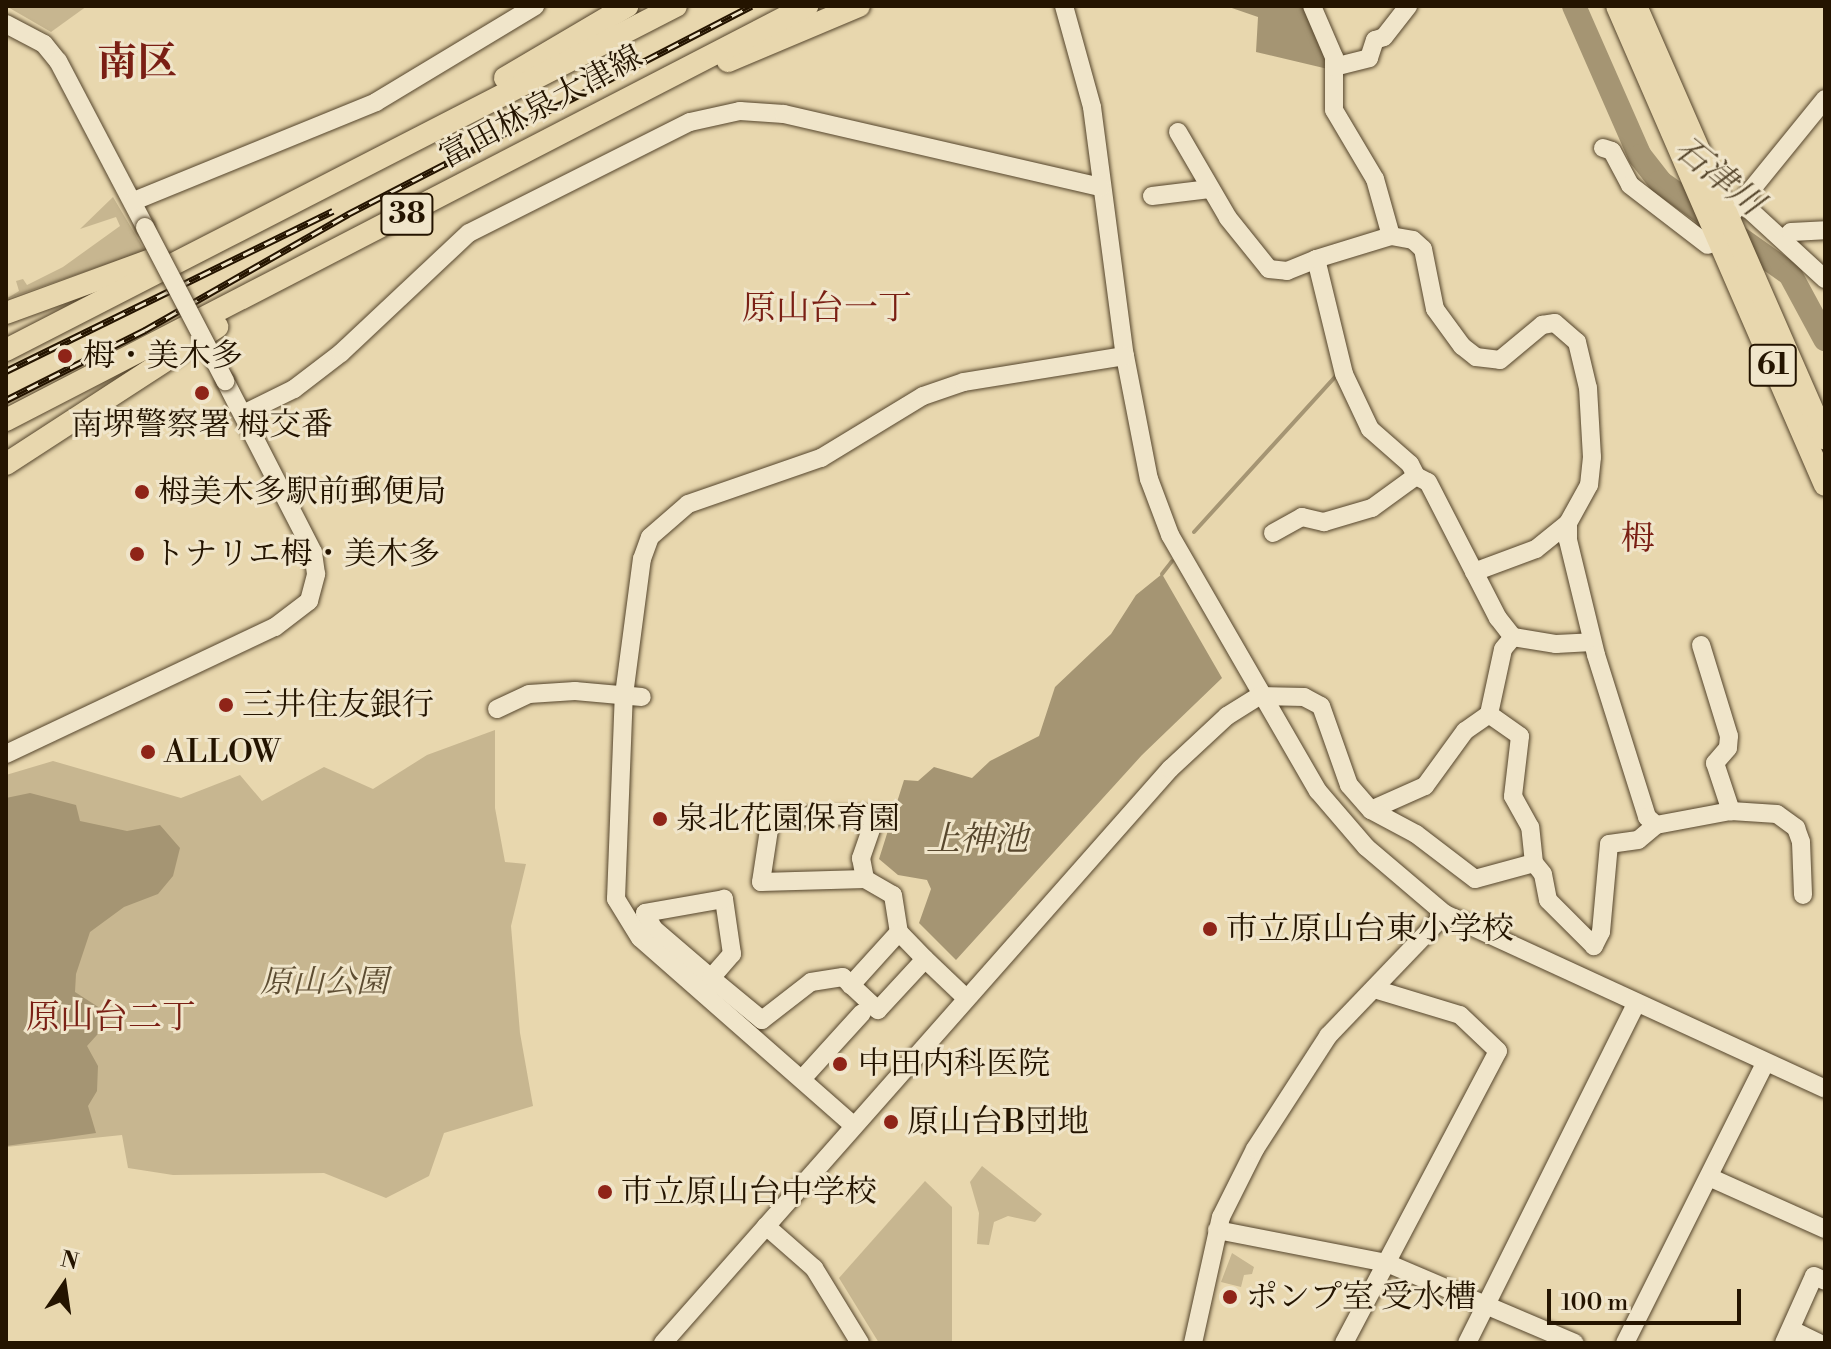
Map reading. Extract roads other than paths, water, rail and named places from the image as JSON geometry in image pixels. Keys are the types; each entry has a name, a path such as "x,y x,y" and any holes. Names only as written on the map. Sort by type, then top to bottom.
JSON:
{"main road":[{"path":"401,147 627,6"},
{"name":"富田林泉大津線","path":"6,350 676,6"},
{"name":"富田林泉大津線","path":"6,420 280,282 578,123 807,6"},
{"path":"578,123 859,6"},
{"name":"61","path":"1617,6 1692,179 1724,222 1747,262 1825,438"},
{"name":"61","path":"1636,6 1724,222 1825,485"},
{"path":"6,313 291,204"},
{"path":"6,464 189,347 280,282"}],"street":[{"path":"134,201 376,102 535,6"},
{"path":"1064,6 1092,107 1125,356 1154,493 1170,535 1259,696 1348,829 1445,914 1825,1089"},
{"path":"1312,6 1334,67 1334,110 1375,179 1391,236"},
{"path":"1334,67 1369,58 1375,40 1384,37 1408,6"},
{"path":"6,24 44,44 58,61 134,201 313,552 316,574 309,601 275,627 6,754"},
{"path":"1724,222 1825,99"},
{"path":"243,414 294,389 341,353 469,233 690,122 740,111 784,114 1101,187"},
{"path":"1178,132 1210,189 1269,269 1287,271 1391,236 1413,240 1423,249 1435,309 1462,346 1476,357 1500,360 1542,325 1555,323 1577,342 1588,388 1592,457 1589,485 1568,523 1536,549 1474,572"},
{"path":"1603,148 1612,151 1630,185 1724,222 1785,238 1825,279"},
{"path":"1152,196 1210,189"},
{"path":"1785,238 1791,232 1825,230"},
{"path":"1316,259 1344,374 1370,429 1410,464 1416,476 1428,482 1474,572 1513,637 1556,644 1592,642"},
{"path":"925,959 878,1010 843,977 811,982 762,1020 640,938 616,899 642,559 650,537 668,516 688,504 821,458 923,396 964,382 1125,356"},
{"path":"1273,533 1302,517 1324,522 1372,508 1416,476"},
{"path":"1568,523 1592,642 1647,817 1656,825"},
{"path":"1371,810 1425,786 1465,731 1489,714 1503,649 1513,637"},
{"path":"1701,645 1729,736 1728,748 1715,763 1731,811"},
{"path":"497,709 529,694 633,696"},
{"path":"663,1343 1170,769 1227,716 1259,696 1304,697 1321,706 1349,785 1371,810 1416,834 1475,879 1534,863"},
{"path":"1489,714 1520,736 1513,796 1530,827 1534,863 1543,874 1548,900 1594,946 1601,932 1609,844 1638,840 1656,825 1731,811 1777,814 1796,828 1803,895"},
{"path":"865,879 861,858 876,815 771,817 761,882 865,879 893,895 899,932 966,998"},
{"path":"706,984 732,954 724,899 645,913 654,929 706,984 853,1125"},
{"path":"1193,1343 1217,1230 1255,1149 1328,1036 1445,914"},
{"path":"851,985 899,932"},
{"path":"1344,1343 1498,1051 1460,1015 1374,989"},
{"path":"1467,1343 1636,1004"},
{"path":"802,1079 862,1013"},
{"path":"1625,1343 1711,1178 1766,1062"},
{"path":"1711,1178 1825,1229"},
{"path":"766,1226 814,1268 860,1343"},
{"path":"1217,1230 1387,1263 1485,1309 1575,1343"},
{"path":"1819,1343 1788,1337 1814,1276 1825,1281"}],"water":[{"path":"1226,6 1307,6 1330,61 1328,69 1256,52 1258,17"},
{"name":"上神池","path":"1162,574 1222,678 1142,755 956,960 919,923 931,889 927,880 898,875 879,859 904,780 918,781 934,767 972,778 990,761 1039,736 1055,687 1111,634 1136,595"},
{"path":"30,793 76,805 80,821 127,831 160,825 180,848 173,876 158,894 124,907 90,932 76,974 75,992 106,1012 105,1026 87,1046 98,1066 97,1091 88,1106 96,1133 6,1146 6,798"}],"waterway":[{"name":"石津川","path":"1574,6 1640,156 1660,182 1790,274 1825,339"},
{"path":"1194,532 1335,377"},
{"path":"1162,574 1172,561"}],"railway":[{"path":"6,400 145,330 348,214 751,6"},
{"path":"6,371 333,211"}],"place":[{"name":"栂・美木多","path":"65,356"},
{"name":"南堺警察署 栂交番","path":"202,393"},
{"name":"栂美木多駅前郵便局","path":"142,492"},
{"name":"トナリエ栂・美木多","path":"137,554"},
{"name":"三井住友銀行","path":"226,705"},
{"name":"ALLOW","path":"148,752"},
{"name":"泉北花園保育園","path":"660,819"},
{"name":"市立原山台東小学校","path":"1210,929"},
{"name":"中田内科医院","path":"840,1064"},
{"name":"原山台B団地","path":"891,1122"},
{"name":"市立原山台中学校","path":"605,1192"},
{"name":"ポンプ室 受水槽","path":"1230,1297"}],"district":[{"name":"南区","path":"137,63"},
{"name":"原山台一丁","path":"827,310"},
{"name":"栂","path":"1638,540"},
{"name":"原山台二丁","path":"111,1019"}],"park label":[{"name":"原山公園","path":"324,982"}]}
